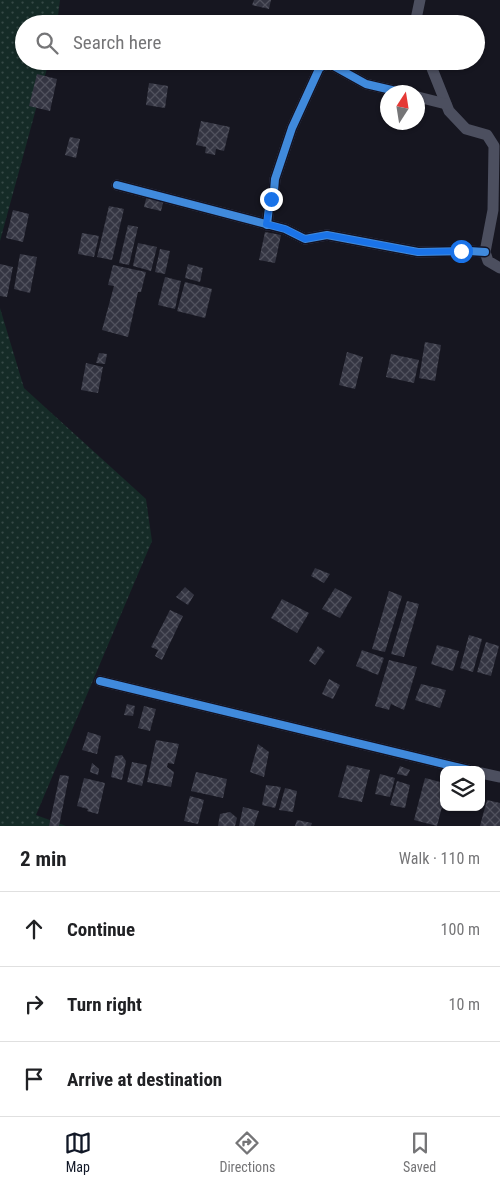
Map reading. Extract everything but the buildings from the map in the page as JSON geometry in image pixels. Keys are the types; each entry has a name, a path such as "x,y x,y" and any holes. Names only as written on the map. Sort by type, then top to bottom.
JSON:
{"street":[{"path":"417,15 420,0"},
{"path":"266,224 275,179 292,128 319,70"},
{"path":"341,70 366,84 380,87"},
{"path":"433,70 446,104 455,119 466,129 487,135 497,142 493,210 485,252 488,261 500,268"},
{"path":"425,99 446,104"},
{"path":"117,185 285,229 305,239 327,235 418,252 485,252"},
{"path":"100,681 451,766"},
{"path":"485,774 500,777"}],"green space":[{"path":"0,0 60,0 58,15 15,15 15,70 47,70 0,241"},
{"path":"0,308 24,388 146,499 152,541 36,815 66,826 0,826"}],"cycle path":[{"path":"267,225 275,179 292,128 319,70"},
{"path":"341,70 366,84 380,87"},
{"path":"117,185 285,229 305,239 327,235 418,252 485,252"},
{"path":"100,681 452,766"}],"route":[{"path":"271,199 266,224 285,229 301,238 327,235 418,252 461,251"}]}
